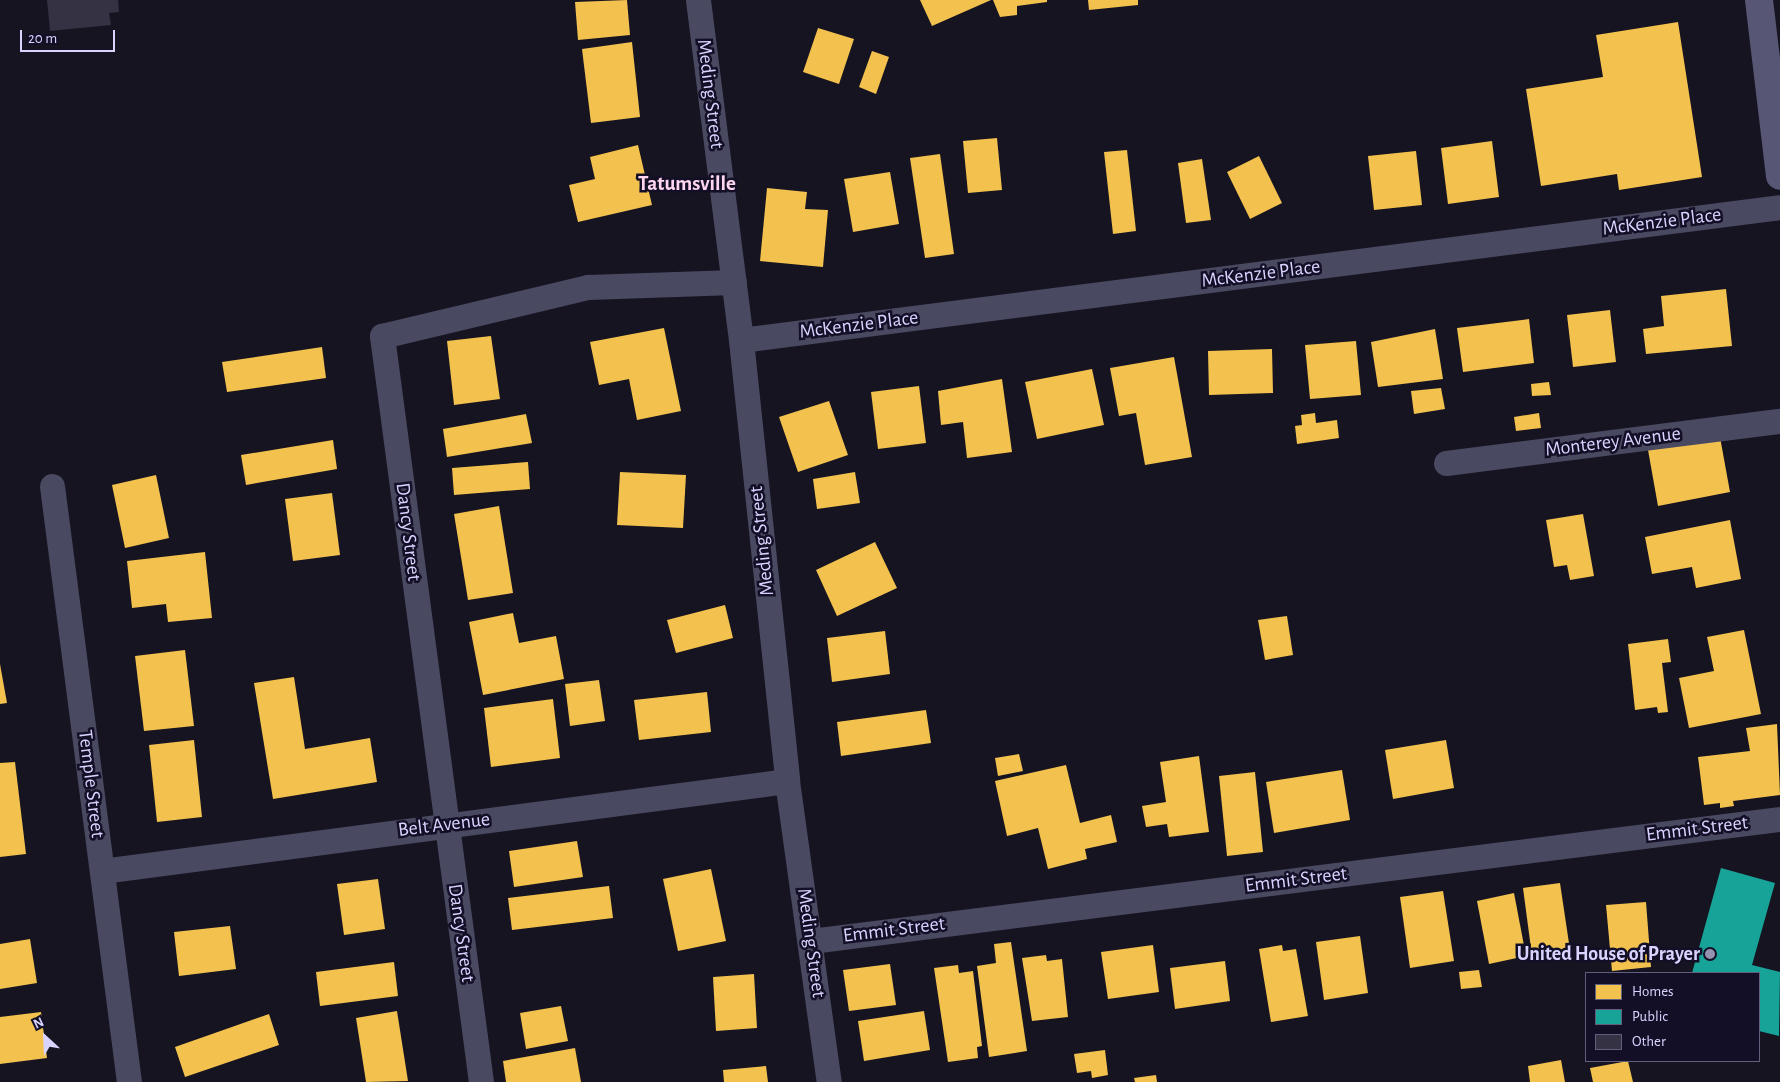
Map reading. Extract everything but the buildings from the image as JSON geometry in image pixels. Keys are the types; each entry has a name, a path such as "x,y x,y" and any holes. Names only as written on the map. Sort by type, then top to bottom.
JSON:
{"main road":[{"path":"1759,0 1780,176"}],"street":[{"name":"Meding Street","path":"698,0 741,340 786,781 811,941 829,1082"},
{"name":"McKenzie Place","path":"741,340 1780,208"},
{"name":"Dancy Street","path":"481,1082 382,336 588,287 734,282"},
{"name":"Monterey Avenue","path":"1446,463 1780,421"},
{"name":"Temple Street","path":"52,486 130,1082"},
{"name":"Belt Avenue","path":"102,871 446,824 786,781"},
{"name":"Emmit Street","path":"811,941 1780,819"}],"place":[{"name":"United House of Prayer","path":"1710,954"}],"district":[{"name":"Tatumsville","path":"687,184"}]}
